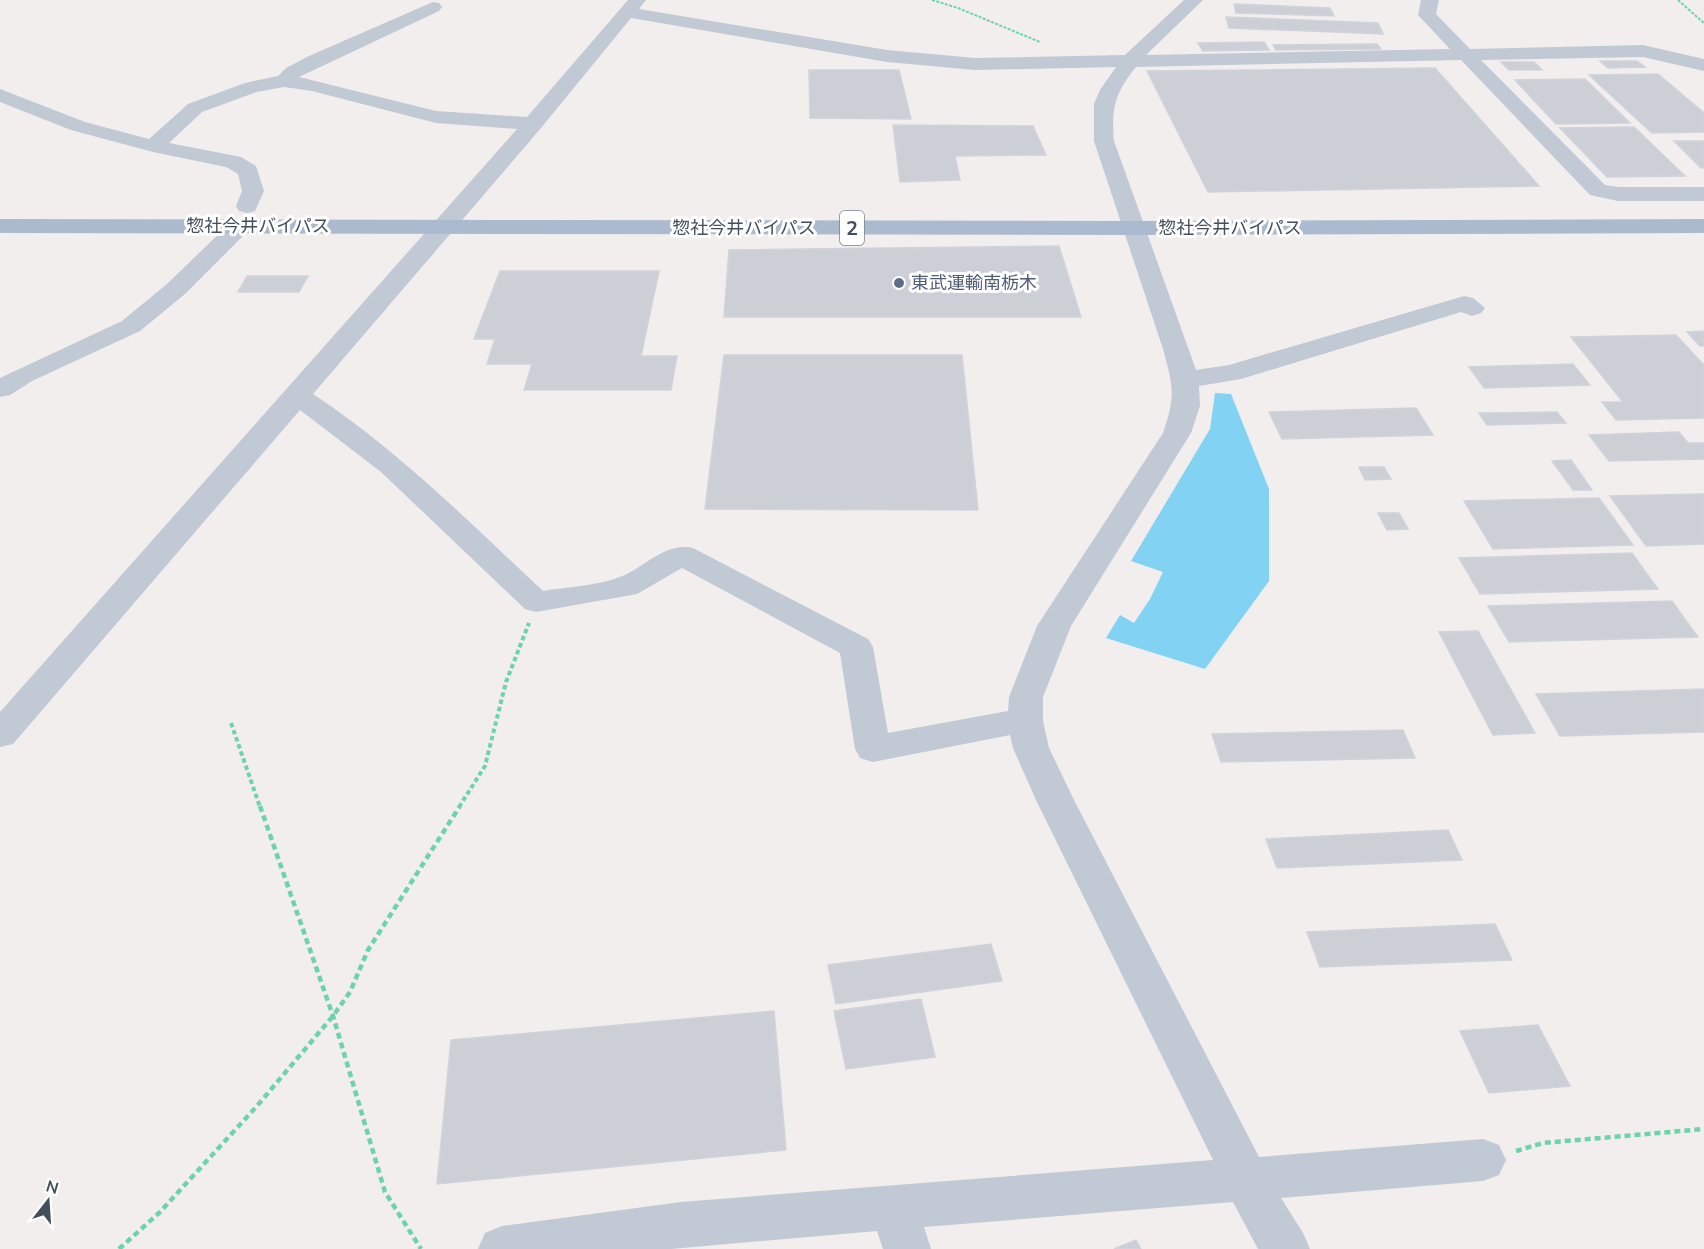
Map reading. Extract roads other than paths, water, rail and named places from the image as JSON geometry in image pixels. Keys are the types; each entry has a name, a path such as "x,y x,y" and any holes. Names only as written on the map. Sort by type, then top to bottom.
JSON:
{"main road":[{"name":"惣社今井バイパス","path":"0,214 451,220 1133,220 1704,214"},
{"name":"惣社今井バイパス","path":"0,226 451,220"},
{"name":"惣社今井バイパス","path":"1133,220 1704,226"}],"street":[{"path":"1194,0 1130,61 1113,81 1103,106 1104,141 1133,220 1185,380 1186,406 1177,433 1054,626 1026,697 1025,722 1031,748 1056,800 1246,1179 1270,1225 1286,1249"},
{"path":"1430,0 1427,15 1598,190 1618,194 1704,194"},
{"path":"0,735 451,220 632,6 887,56 975,64 1643,51 1704,65"},
{"path":"284,81 293,72 316,60 433,7"},
{"path":"153,146 195,108 252,87 284,81 313,84 436,117 534,124"},
{"path":"0,95 78,126 153,146 233,162 248,171 253,191 247,206"},
{"path":"0,389 23,375 131,326 176,289 233,233"},
{"path":"1185,380 1232,373 1464,303 1472,308"},
{"path":"296,395 333,418 404,478 536,602 626,587 682,555 856,647 873,749 991,725 1025,722"},
{"path":"502,1249 681,1225 901,1228 1246,1179 1484,1160"}],"water":[{"path":"1215,393 1231,394 1269,489 1269,581 1205,669 1106,638 1120,615 1134,623 1150,599 1163,572 1131,561 1210,429"}],"place":[{"name":"東武運輸南栃木","path":"899,283"}]}
